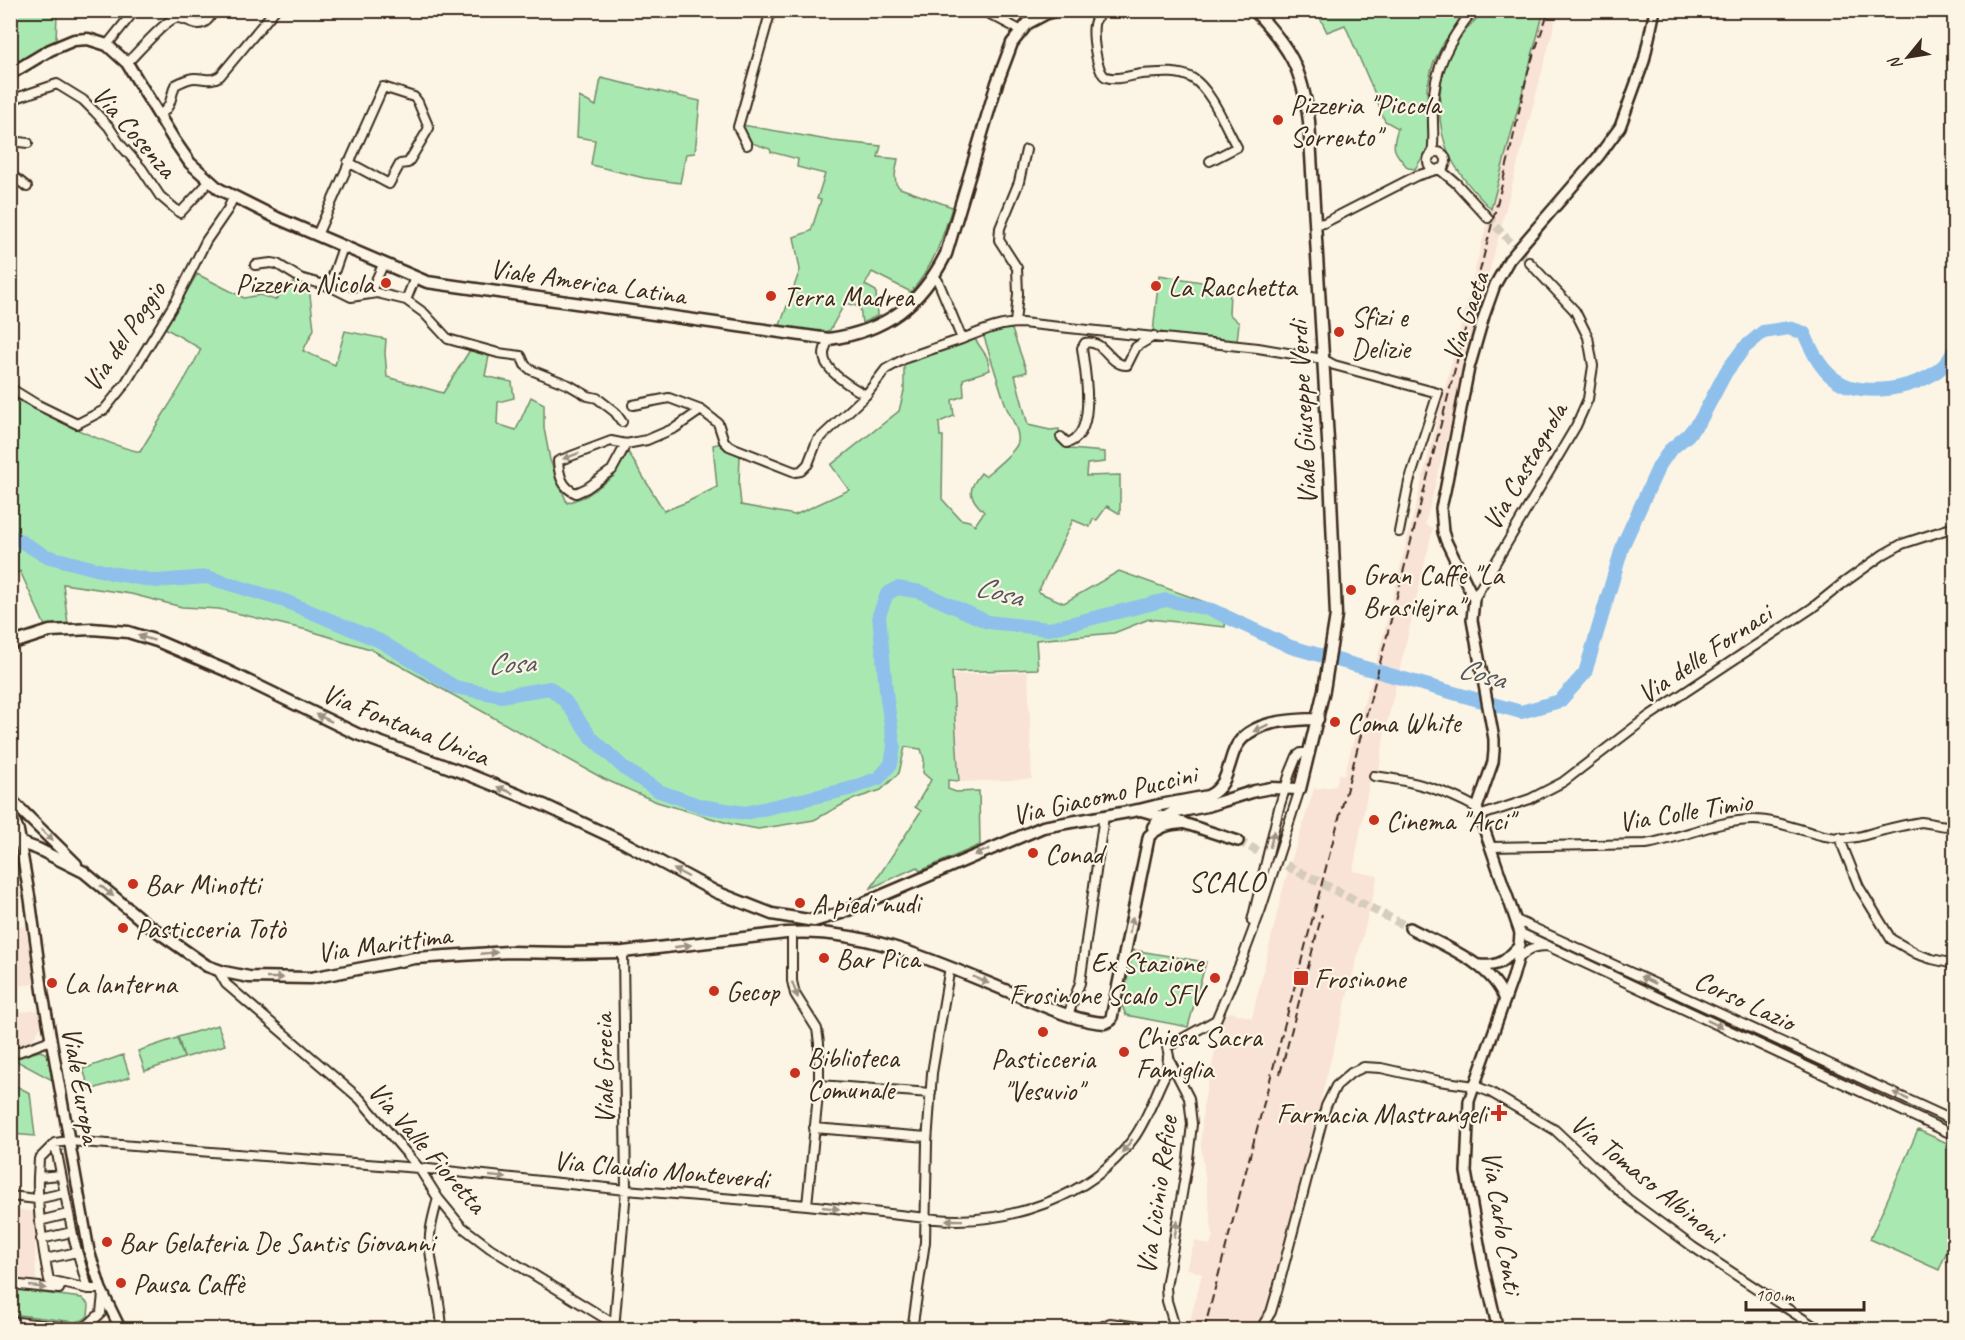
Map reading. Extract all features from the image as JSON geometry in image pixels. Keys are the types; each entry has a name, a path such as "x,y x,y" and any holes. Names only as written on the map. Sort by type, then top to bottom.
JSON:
{"main road":[{"name":"Viale America Latina","path":"107,45 127,63 190,163 209,182 233,198 383,265 427,282 829,339 865,332 883,324 912,303 934,276 946,254 1012,43 1028,23 1057,10"},
{"name":"Viale Giuseppe Verdi","path":"1254,10 1291,55 1305,91 1312,152 1335,606 1324,690 1300,789"},
{"path":"10,74 50,50 74,40 88,39 107,45"},
{"name":"Via Fontana Unica","path":"10,644 50,631 92,629 128,632 157,641 225,670 357,734 546,806 625,843 716,892 768,913 814,921 839,914"},
{"name":"Via Giacomo Puccini","path":"839,914 1042,827 1143,812 1155,806 1203,798 1215,793 1223,783 1236,747 1259,727 1276,722 1318,719"},
{"path":"1149,836 1154,826 1172,813 1207,806 1255,790 1300,789"},
{"path":"10,799 84,872"},
{"path":"10,809 18,831 15,840"},
{"path":"1143,812 1152,822 1149,836"},
{"path":"1149,836 1157,828 1183,823"},
{"name":"Via Marittima","path":"15,840 84,872 144,922 207,966 249,977 311,978 415,958 508,952 623,952 804,932 843,936 901,949 1068,1015 1108,1023 1111,1020 1149,836"},
{"path":"767,936 773,927 768,913"},
{"path":"839,914 835,918 834,925 838,933 843,936"}],"street":[{"path":"107,45 135,10"},
{"path":"127,63 173,19 180,18 199,24 205,22 214,10"},
{"path":"159,116 167,111 175,85 185,80 196,78 213,80 220,76 275,10"},
{"path":"747,145 738,128 771,10"},
{"path":"982,10 1022,31"},
{"path":"1109,10 1101,12 1093,27 1097,66 1100,73 1106,77 1117,78 1161,73 1180,74 1192,78 1210,97 1237,147 1210,161"},
{"path":"1456,183 1430,166 1434,132 1433,92 1441,63 1453,36 1473,10"},
{"name":"Via Gaeta","path":"1478,812 1493,762 1494,739 1472,620 1474,599 1446,542 1443,532 1442,508 1469,368 1495,285 1509,260 1598,157 1620,127 1644,61 1656,10"},
{"name":"Via Cosenza","path":"10,97 19,97 57,84 83,100 109,127 160,196 180,213 209,182"},
{"path":"317,235 348,162 383,87 414,97 429,128 408,163 400,164 389,184 348,162"},
{"path":"1434,132 1456,183 1488,218"},
{"path":"10,141 28,143"},
{"path":"1015,323 1018,294 1017,268 999,240 999,228 1019,182 1026,150"},
{"path":"1416,176 1430,156 1437,152 1444,158"},
{"path":"1316,225 1416,176 1443,167 1444,158"},
{"path":"10,177 17,179 27,187"},
{"name":"Via del Poggio","path":"10,388 76,424 104,410 125,384 177,299 206,241 233,198"},
{"path":"329,287 343,247"},
{"name":"Via Castagnola","path":"1474,599 1576,426 1588,399 1593,366 1588,337 1575,311 1529,262"},
{"path":"255,265 277,264 300,278 351,297 370,293 385,294 406,300 424,313 448,339 485,350 521,356 525,365 531,370 597,398 615,412 622,422"},
{"path":"370,293 383,265"},
{"path":"934,276 962,339"},
{"path":"406,300 416,278"},
{"path":"633,405 669,398 701,410 718,423 724,441 729,446 795,472 801,471 807,464 817,441 866,394 886,369 906,358 992,327 1015,323 1258,348 1323,359 1334,366 1438,393 1409,482 1399,532"},
{"path":"1061,437 1067,443 1073,442 1088,412 1082,348 1085,343 1092,341 1098,344 1122,366 1126,365 1136,347 1154,336"},
{"path":"829,339 824,352 827,366 851,387 866,394"},
{"path":"626,444 612,470 587,488 576,494 569,491 562,482 558,461 611,441 626,444 647,440 663,434 701,410"},
{"name":"Via delle Fornaci","path":"1478,812 1530,799 1563,782 1650,716 1812,608 1884,554 1902,544 1954,527"},
{"path":"1243,957 1284,791 1297,756 1301,753 1310,753"},
{"path":"1374,776 1416,782 1442,790 1478,812"},
{"path":"1168,1056 1167,1047 1194,1034 1215,1020 1243,957 1267,893 1300,789"},
{"path":"1143,812 1238,841"},
{"name":"Via Carlo Conti","path":"1478,812 1520,933 1518,959 1513,976 1470,1101 1466,1172 1483,1266 1498,1329"},
{"path":"1068,1015 1080,983 1104,816"},
{"name":"Via Colle Timio","path":"1490,847 1646,844 1706,827 1754,820 1771,821 1849,838 1921,822 1954,826"},
{"path":"1839,837 1859,886 1891,939 1917,954 1954,964"},
{"name":"Viale Europa","path":"15,840 88,1251 102,1291 121,1329"},
{"name":"Corso Lazio","path":"1516,920 1954,1121"},
{"path":"1410,928 1477,964 1493,978 1505,1000"},
{"path":"792,932 792,981 795,994 817,1029 819,1085 807,1205"},
{"name":"Corso Lazio","path":"1520,933 1954,1135"},
{"path":"1497,965 1520,945"},
{"path":"1518,959 1527,950 1537,946 1548,946"},
{"name":"Viale Grecia","path":"614,1326 626,1190 623,952"},
{"path":"1477,964 1497,965 1506,969 1513,976"},
{"path":"912,1329 925,1242 927,1137 936,1044 950,967"},
{"name":"Via Valle Fioretta","path":"218,970 226,984 360,1099 419,1168 438,1198 461,1226 490,1248 614,1326 624,1329"},
{"path":"1493,978 1513,976"},
{"path":"10,1055 51,1040"},
{"name":"Via Claudio Monteverdi","path":"55,1143 69,1141 419,1168 956,1221 1007,1215 1050,1201 1097,1176 1135,1137 1167,1071 1168,1056"},
{"name":"Via Licinio Refice","path":"1163,1329 1173,1327 1175,1321 1167,1301 1166,1287 1192,1124 1189,1098 1168,1056"},
{"name":"Via Tomaso Albinoni","path":"1260,1329 1270,1312 1278,1288 1326,1106 1336,1086 1364,1067 1475,1086 1490,1092 1555,1130 1628,1198 1693,1247 1820,1329"},
{"path":"1164,1077 1177,1074"},
{"path":"819,1085 931,1094"},
{"path":"813,1128 927,1137"},
{"path":"55,1143 72,1232 88,1289"},
{"path":"10,1321 81,1329 101,1313 102,1291 49,1280 41,1239 37,1199 39,1159 55,1143"},
{"path":"38,1177 61,1175"},
{"path":"10,1196 37,1199 64,1193"},
{"path":"438,1198 433,1216 430,1249 441,1306 442,1329"},
{"path":"39,1221 69,1214"},
{"path":"41,1239 72,1232"},
{"path":"45,1259 77,1252"},
{"path":"10,1284 59,1289 62,1283"},
{"path":"1095,1329 1110,1323 1163,1329"}],"shaded area":[{"path":"1544,11 1558,11 1425,525 1433,528 1384,736 1379,771 1371,773 1353,871 1378,876 1290,1219 1262,1318 1248,1329 1188,1329 1202,1274 1186,1268 1195,1241 1210,1245 1213,1236 1201,1146 1203,1106 1222,1021 1225,1015 1231,1012 1252,1018 1285,881 1314,789 1336,786 1339,774 1344,775 1371,684 1481,246"},
{"path":"1028,672 1032,779 960,782 954,675"},
{"path":"26,926 34,984 11,987 11,928"},
{"path":"39,1010 41,1027 32,1041 11,1049 11,1013"},
{"path":"10,1208 34,1212 36,1284 11,1281"}],"green space":[{"path":"11,11 62,11 57,15 56,40 11,68"},
{"path":"1329,11 1467,11 1443,44 1433,64 1427,88 1429,147 1415,169 1408,168 1396,153 1394,141 1398,128 1385,121 1345,25 1327,32 1320,18"},
{"path":"1483,11 1544,11 1491,209 1468,184 1451,158 1441,129 1440,113 1441,80 1447,60 1460,37"},
{"path":"601,78 700,101 695,153 686,154 680,183 644,178 591,165 595,140 577,137 579,97 596,106"},
{"path":"742,125 833,141 881,146 878,157 898,159 895,175 896,184 900,188 952,207 936,252 926,272 911,292 872,272 865,285 876,291 877,316 862,323 860,307 845,303 830,330 825,332 779,328 800,270 794,237 811,231 821,200 817,199 825,174 797,167 798,159 771,152 770,149 749,142"},
{"path":"197,274 244,298 260,295 275,300 294,282 309,287 314,329 303,351 335,365 345,331 386,339 387,377 443,393 470,350 489,356 485,376 512,382 514,398 498,402 497,424 516,430 531,397 544,404 544,428 550,460 567,503 586,496 614,476 628,452 664,511 717,487 713,445 721,443 729,451 740,455 741,505 795,515 849,490 831,465 899,411 904,391 904,362 975,339 987,357 990,370 963,379 964,396 952,400 954,416 939,422 940,436 943,436 942,499 960,519 975,525 984,512 972,497 973,484 981,473 985,476 1004,460 1018,442 1016,428 1006,406 983,334 1011,327 1027,372 1015,375 1028,425 1050,430 1059,429 1060,442 1070,449 1105,452 1105,462 1087,464 1086,476 1120,475 1120,514 1107,506 1097,520 1093,519 1090,527 1073,520 1038,592 1064,603 1119,571 1227,610 1225,627 1149,619 1114,633 1036,640 1038,669 952,672 959,781 948,780 948,789 956,792 979,791 980,845 920,871 917,867 871,888 921,811 915,807 931,780 923,773 924,759 921,749 905,747 899,773 881,790 851,800 814,820 758,829 731,824 657,802 604,779 370,649 307,630 219,609 182,607 131,594 63,584 68,624 46,628 20,571 11,577 10,396 90,435 140,452 180,388 201,349 165,328"},
{"path":"1159,275 1220,285 1219,291 1230,293 1229,314 1239,323 1237,341 1153,333"},
{"path":"1133,950 1206,962 1188,1027 1126,1015 1122,1006"},
{"path":"218,1025 225,1045 184,1058 178,1037"},
{"path":"177,1038 184,1058 145,1071 138,1051"},
{"path":"40,1051 45,1053 49,1060 52,1080 13,1059"},
{"path":"123,1055 130,1077 90,1090 83,1069"},
{"path":"14,1085 30,1093 35,1136 11,1134 11,1087"},
{"path":"1918,1130 1954,1146 1954,1234 1939,1270 1870,1239"},
{"path":"11,1289 82,1298 89,1305 88,1316 75,1322 11,1314"}],"waterway":[{"name":"Cosa","path":"10,535 46,556 111,573 156,581 207,577 285,601 380,641 455,687 501,696 550,688 565,701 591,737 625,769 659,791 701,806 745,813 849,789 879,778 891,764 894,746 879,615 887,594 897,588 921,592 988,622 1049,629 1166,600 1212,610 1291,647 1521,712 1560,701 1585,673 1623,545 1659,466 1670,450 1688,435 1701,419 1726,372 1744,348 1763,332 1789,328 1804,333 1819,362 1829,375 1843,384 1872,390 1889,389 1923,379 1948,361 1954,349"}],"tunnel":[{"path":"1488,218 1529,262"},
{"path":"1238,841 1410,928"}],"railway":[{"path":"1204,1330 1381,659 1508,161 1528,71 1549,10"},
{"path":"1280,1074 1322,914"}],"place":[{"name":"Pizzeria \"Piccola Sorrento\"","path":"1278,120"},
{"name":"Pizzeria Nicola","path":"386,283"},
{"name":"La Racchetta","path":"1156,286"},
{"name":"Terra Madrea","path":"771,296"},
{"name":"Sfizi e Delizie","path":"1339,332"},
{"name":"Gran Caffè \"La Brasilejra\"","path":"1351,590"},
{"name":"Coma White","path":"1335,722"},
{"name":"Cinema \"Arci\"","path":"1374,820"},
{"name":"Conad","path":"1033,853"},
{"name":"Bar Minotti","path":"133,884"},
{"name":"A piedi nudi","path":"800,903"},
{"name":"Pasticceria Totò","path":"123,928"},
{"name":"Bar Pica","path":"824,958"},
{"name":"Ex Stazione Frosinone Scalo SFV","path":"1215,978"},
{"name":"Frosinone","path":"1301,978"},
{"name":"La lanterna","path":"52,983"},
{"name":"Gecop","path":"714,991"},
{"name":"Pasticceria \"Vesuvio\"","path":"1043,1032"},
{"name":"Chiesa Sacra Famiglia","path":"1124,1052"},
{"name":"Biblioteca Comunale","path":"795,1073"},
{"name":"Farmacia Mastrangeli","path":"1499,1113"},
{"name":"Bar Gelateria De Santis Giovanni","path":"107,1242"},
{"name":"Pausa Caffè","path":"121,1283"}],"district":[{"name":"SCALO","path":"1227,881"}]}
